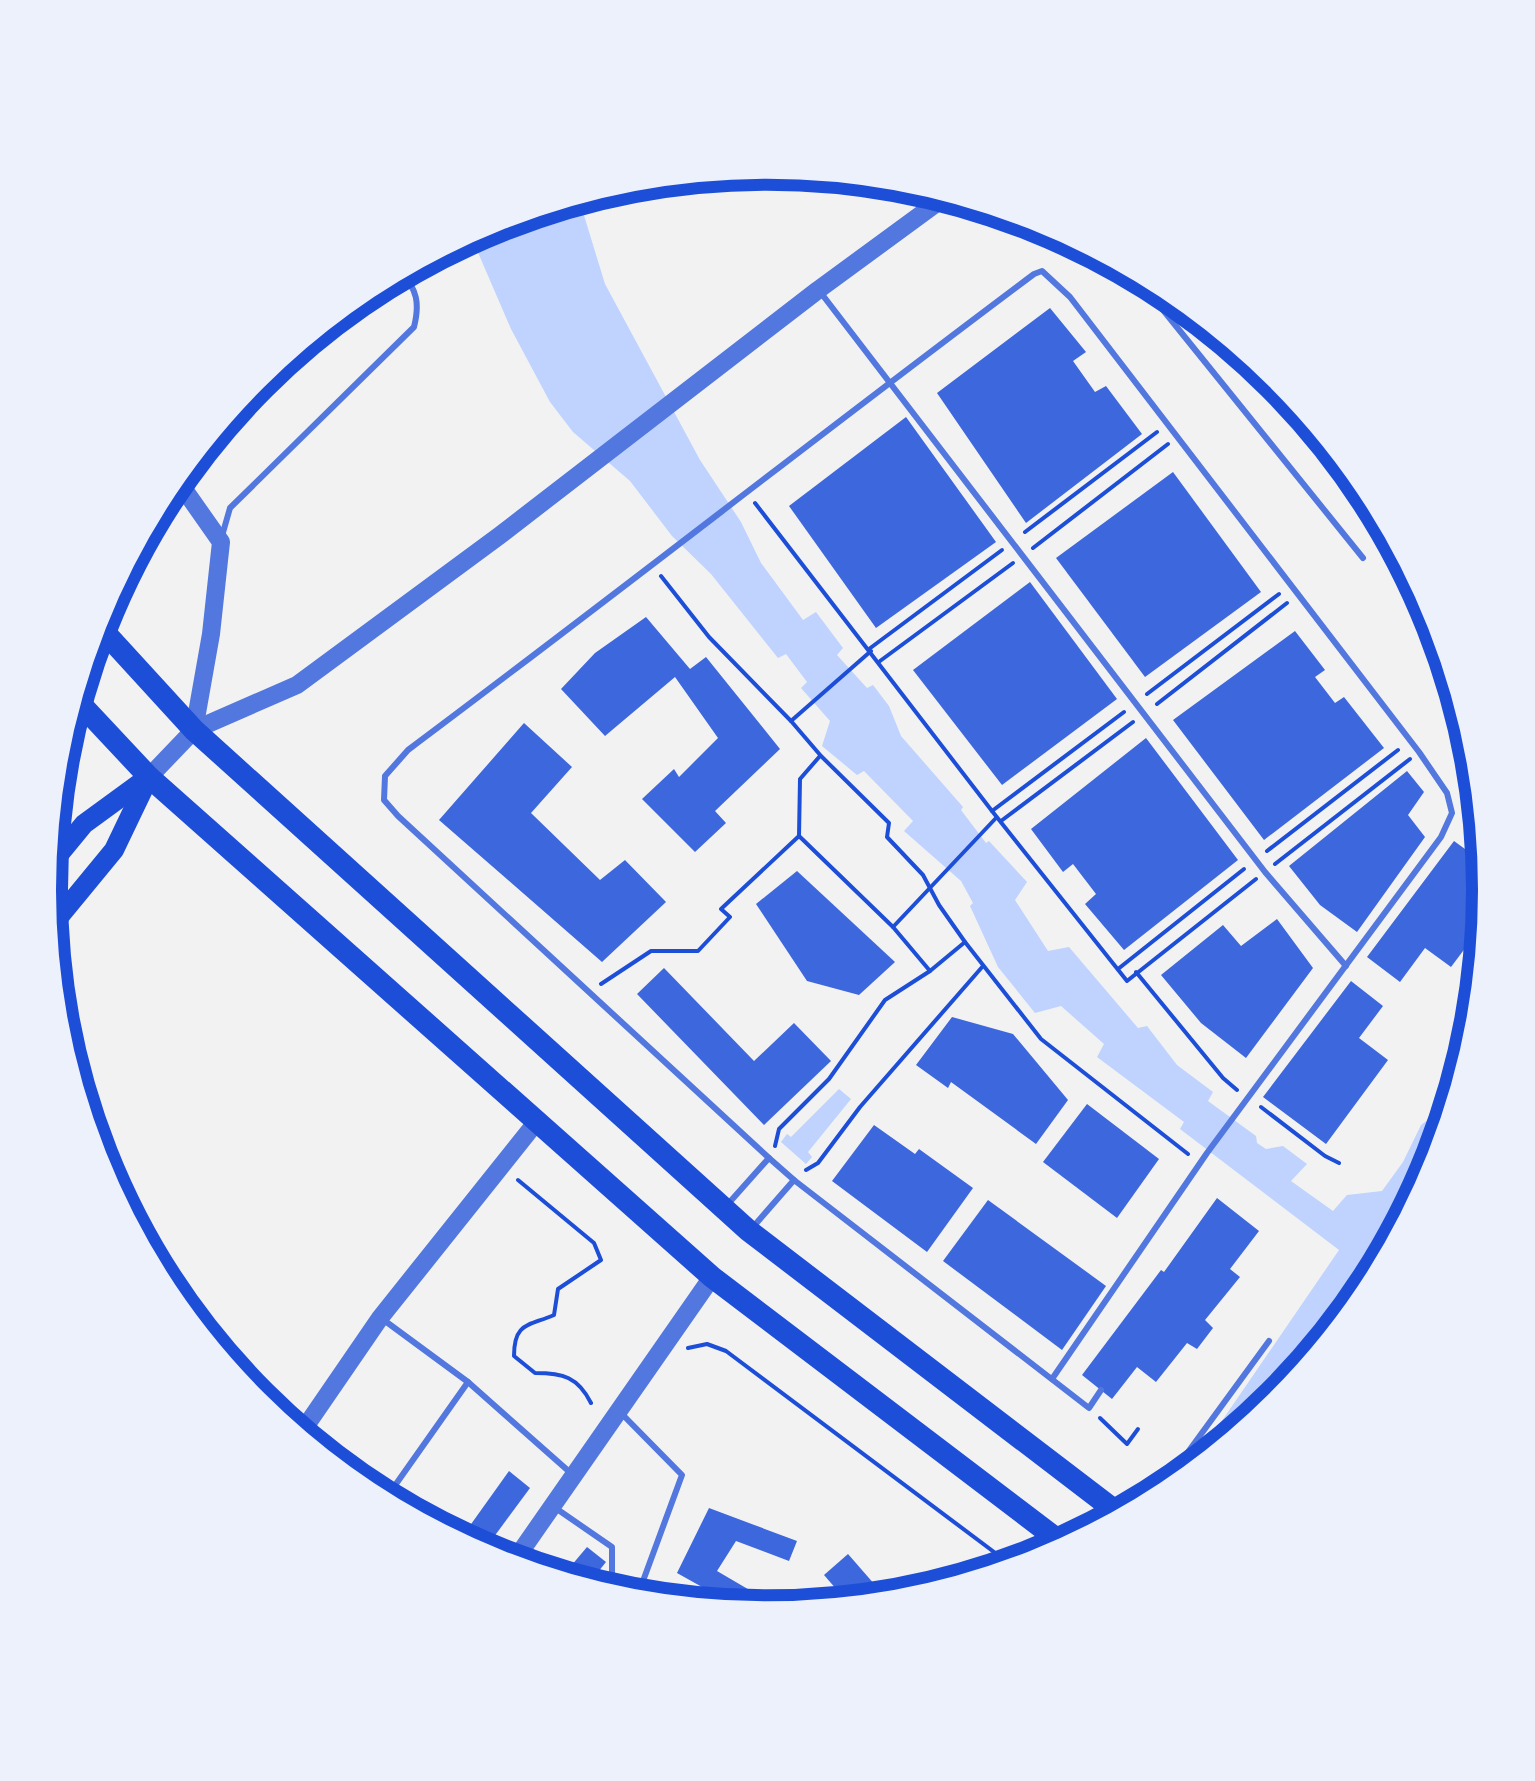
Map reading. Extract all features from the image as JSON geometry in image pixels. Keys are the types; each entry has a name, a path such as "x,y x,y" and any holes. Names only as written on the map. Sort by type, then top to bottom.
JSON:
{"main road":[{"path":"110,638 194,730 749,1231 1110,1506"},
{"path":"86,711 149,777 712,1277 1052,1535"},
{"path":"64,849 84,824 149,777"},
{"path":"63,911 114,850 149,777"}],"street":[{"path":"149,777 194,730 297,685 933,206"},
{"path":"186,492 221,542 211,634 194,730"},
{"path":"307,1424 380,1318 538,1120"},
{"path":"521,1551 712,1277"}],"lane":[{"path":"1052,1380 1207,1153 1441,837 1452,812 1447,793 1419,752 1070,297 1042,271 889,382 660,561 408,750 384,776 384,800 794,1180 1052,1380 1089,1408 1101,1390"},
{"path":"221,542 230,508 414,327 418,310 416,289 411,282"},
{"path":"818,290 1265,872 1346,966"},
{"path":"1157,303 1363,558"},
{"path":"724,1208 769,1158"},
{"path":"749,1231 794,1180"},
{"path":"380,1318 468,1382 574,1475"},
{"path":"1181,1461 1269,1341"},
{"path":"393,1487 468,1382"},
{"path":"618,1410 682,1475 644,1584"},
{"path":"552,1506 612,1547 612,1578"}],"path":[{"path":"762,511 1127,981 1419,752"},
{"path":"660,561 661,576 709,637 890,823 887,837 923,876 982,966 1041,1040 1190,1156"},
{"path":"791,721 870,652"},
{"path":"821,756 800,778 800,836 893,927 930,971"},
{"path":"893,927 997,817"},
{"path":"589,992 651,951 698,952 730,917 721,908 800,836"},
{"path":"779,1129 829,1079 884,1000 930,971 965,942"},
{"path":"818,1163 860,1106 982,966"},
{"path":"1136,972 1223,1078 1238,1090"},
{"path":"1256,1104 1324,1156 1340,1163"},
{"path":"501,1166 594,1243 602,1260 558,1290 554,1315 520,1330 513,1351 524,1367 535,1373 557,1372 572,1378 591,1403"},
{"path":"682,1354 690,1346 707,1344 726,1351 999,1556"},
{"path":"1089,1408 1127,1444 1138,1428"}],"water":[{"path":"583,211 605,284 761,563 803,620 816,612 843,648 837,655 867,688 873,685 889,706 901,736 963,807 961,810 986,843 989,841 1027,882 1015,900 1048,951 1069,947 1138,1028 1147,1026 1177,1065 1213,1092 1208,1101 1256,1136 1257,1143 1266,1149 1283,1146 1307,1164 1291,1181 1333,1211 1347,1195 1382,1191 1403,1162 1421,1125 1436,1114 1400,1202 1354,1282 1298,1355 1208,1441 1339,1250 1180,1129 1184,1122 1097,1057 1104,1044 1061,1006 1035,1013 998,967 961,881 904,831 913,821 864,771 857,775 822,746 830,721 801,688 807,682 786,654 778,658 711,574 672,536 630,481 573,432 550,402 511,329 476,249"},
{"path":"839,1089 851,1099 808,1152 812,1157 806,1164 781,1142 787,1134 791,1137"}],"building":[{"path":"1050,308 1086,352 1073,361 1095,392 1106,386 1142,434 1026,523 937,393"},
{"path":"906,417 996,542 876,628 789,506"},
{"path":"1173,472 1261,592 1145,677 1056,558"},
{"path":"1030,582 1117,699 1002,785 913,670"},
{"path":"646,617 690,669 706,657 780,749 715,811 726,823 695,852 642,799 674,769 679,777 718,738 675,677 605,736 561,689 595,653"},
{"path":"1295,631 1325,670 1315,677 1335,703 1344,697 1384,748 1264,840 1173,720"},
{"path":"524,723 572,767 531,813 600,880 625,860 666,902 602,962 439,820"},
{"path":"1146,738 1238,860 1124,950 1085,904 1096,894 1073,864 1063,872 1031,829"},
{"path":"1407,771 1424,792 1408,815 1425,837 1357,932 1320,905 1289,866"},
{"path":"1454,841 1471,854 1471,941 1451,967 1425,948 1400,982 1367,957"},
{"path":"797,871 895,962 859,995 807,981 756,904"},
{"path":"1277,919 1313,968 1246,1058 1201,1023 1161,975 1223,925 1241,946"},
{"path":"664,968 754,1061 794,1023 831,1061 764,1125 637,994"},
{"path":"1351,981 1383,1006 1359,1038 1388,1060 1326,1144 1263,1097"},
{"path":"952,1017 1013,1034 1068,1100 1036,1144 951,1082 948,1088 916,1065"},
{"path":"1087,1104 1159,1159 1117,1218 1043,1162"},
{"path":"874,1125 915,1154 919,1149 973,1188 927,1252 832,1181"},
{"path":"1217,1198 1259,1231 1230,1269 1240,1277 1205,1320 1213,1328 1197,1349 1187,1343 1156,1382 1137,1367 1112,1399 1082,1375"},
{"path":"988,1200 1106,1286 1062,1350 943,1261"},
{"path":"509,1471 530,1488 492,1539 468,1528"},
{"path":"709,1508 797,1541 789,1561 736,1541 717,1571 759,1596 713,1593 677,1573"},
{"path":"587,1547 606,1562 597,1574 570,1567"},
{"path":"848,1554 876,1586 838,1591 824,1575"}]}
